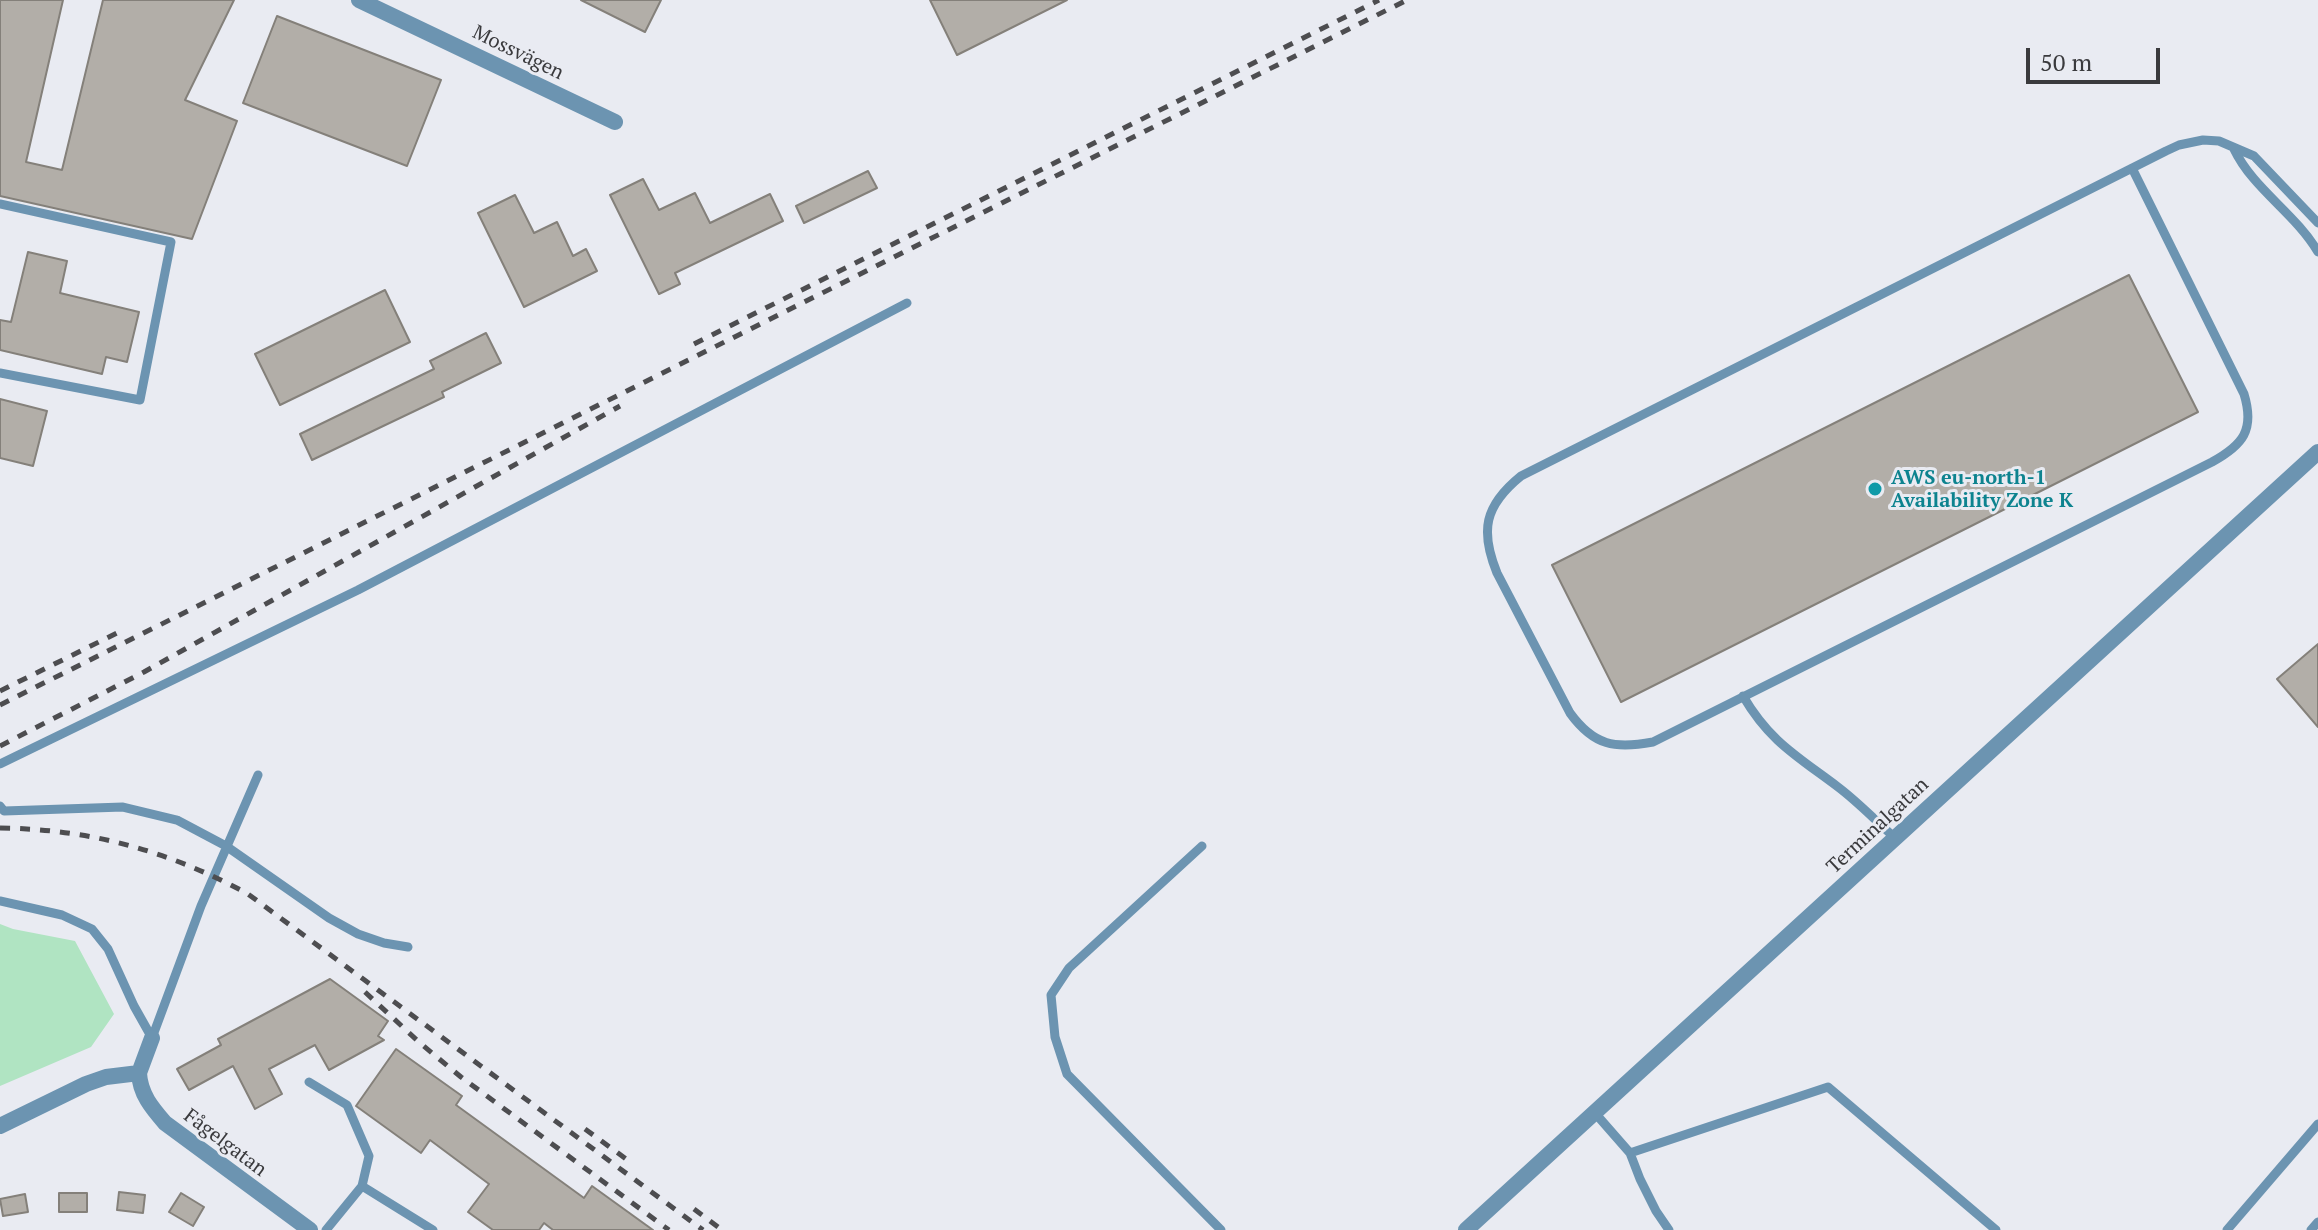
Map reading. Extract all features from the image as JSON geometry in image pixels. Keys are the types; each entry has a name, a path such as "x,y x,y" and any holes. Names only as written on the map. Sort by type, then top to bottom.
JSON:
{"street":[{"name":"Mossvägen","path":"359,0 615,122"},
{"name":"Terminalgatan","path":"1466,1230 2318,452"},
{"path":"0,1126 96,1080 139,1073 152,1038"},
{"name":"Fågelgatan","path":"139,1073 139,1083 147,1102 165,1123 310,1230"}],"lane":[{"path":"2132,168 2244,394 2249,417 2245,434 2238,445 2212,462 1653,742 1616,746 1595,739 1581,729 1489,552 1486,538 1490,520 1503,490 1521,476 2132,168 2166,151 2191,142 2219,141 2254,156 2318,223"},
{"path":"2234,149 2243,168 2303,231 2318,252"},
{"path":"0,204 171,242 140,400 0,373"},
{"path":"0,764 358,590 907,303"},
{"path":"1743,696 1772,737 1841,789 1895,838"},
{"path":"152,1038 190,934 258,775"},
{"path":"0,806 4,811 123,807 177,820 226,846 329,918 358,934 408,947"},
{"path":"1202,846 1069,968 1051,995 1055,1037 1067,1074 1221,1230"},
{"path":"0,901 62,915 92,929 108,949 152,1038"},
{"path":"309,1082 347,1105 369,1156 362,1186 326,1230"},
{"path":"1630,1153 1828,1087 1996,1230"},
{"path":"1595,1113 1630,1153 1656,1211 1669,1230"},
{"path":"2227,1230 2318,1124"},
{"path":"362,1186 433,1230"},
{"path":"2311,1230 2318,1222"}],"green space":[{"path":"0,924 75,941 114,1014 91,1047 0,1086"}],"building":[{"path":"0,0 63,0 26,162 62,170 103,0 234,0 185,100 237,121 192,239 0,196"},
{"path":"581,0 661,0 645,32"},
{"path":"930,0 1067,0 957,55"},
{"path":"277,16 441,80 407,166 243,103"},
{"path":"868,171 877,188 804,223 796,206"},
{"path":"643,179 659,210 695,193 710,223 770,194 783,221 675,273 680,284 659,294 610,195"},
{"path":"515,195 534,233 557,222 573,256 586,249 597,271 524,307 478,213"},
{"path":"28,252 67,261 60,293 139,312 127,362 106,357 102,374 0,350 0,320 11,322"},
{"name":"AWS eu-north-1 Availability Zone K","path":"2129,275 2198,412 1621,702 1552,565"},
{"path":"385,290 410,342 280,405 255,354"},
{"path":"486,333 501,363 442,392 444,397 312,460 300,434 434,369 430,361"},
{"path":"0,399 47,411 33,466 0,458"},
{"path":"2318,644 2318,727 2277,679"},
{"path":"330,979 388,1021 378,1036 384,1040 329,1070 315,1045 269,1069 282,1094 255,1109 233,1066 189,1090 177,1069 221,1045 218,1039"},
{"path":"396,1049 462,1096 456,1105 584,1198 592,1186 653,1230 553,1230 544,1223 539,1230 493,1230 468,1212 489,1184 430,1140 421,1153 356,1106"},
{"path":"119,1192 145,1195 143,1213 117,1210"},
{"path":"59,1193 87,1193 87,1212 59,1212"},
{"path":"181,1193 204,1207 193,1226 169,1212"},
{"path":"25,1194 28,1212 3,1216 0,1199"}],"railway":[{"path":"694,344 1379,0"},
{"path":"0,705 1407,0"},
{"path":"0,746 144,672 620,406"},
{"path":"0,691 125,629"},
{"path":"0,828 66,833 128,845 189,866 248,894 703,1230"},
{"path":"365,992 461,1077 669,1230"},
{"path":"585,1129 633,1164"},
{"path":"694,1209 722,1230"}],"place":[{"name":"AWS eu-north-1 Availability Zone K","path":"1875,489"}]}
